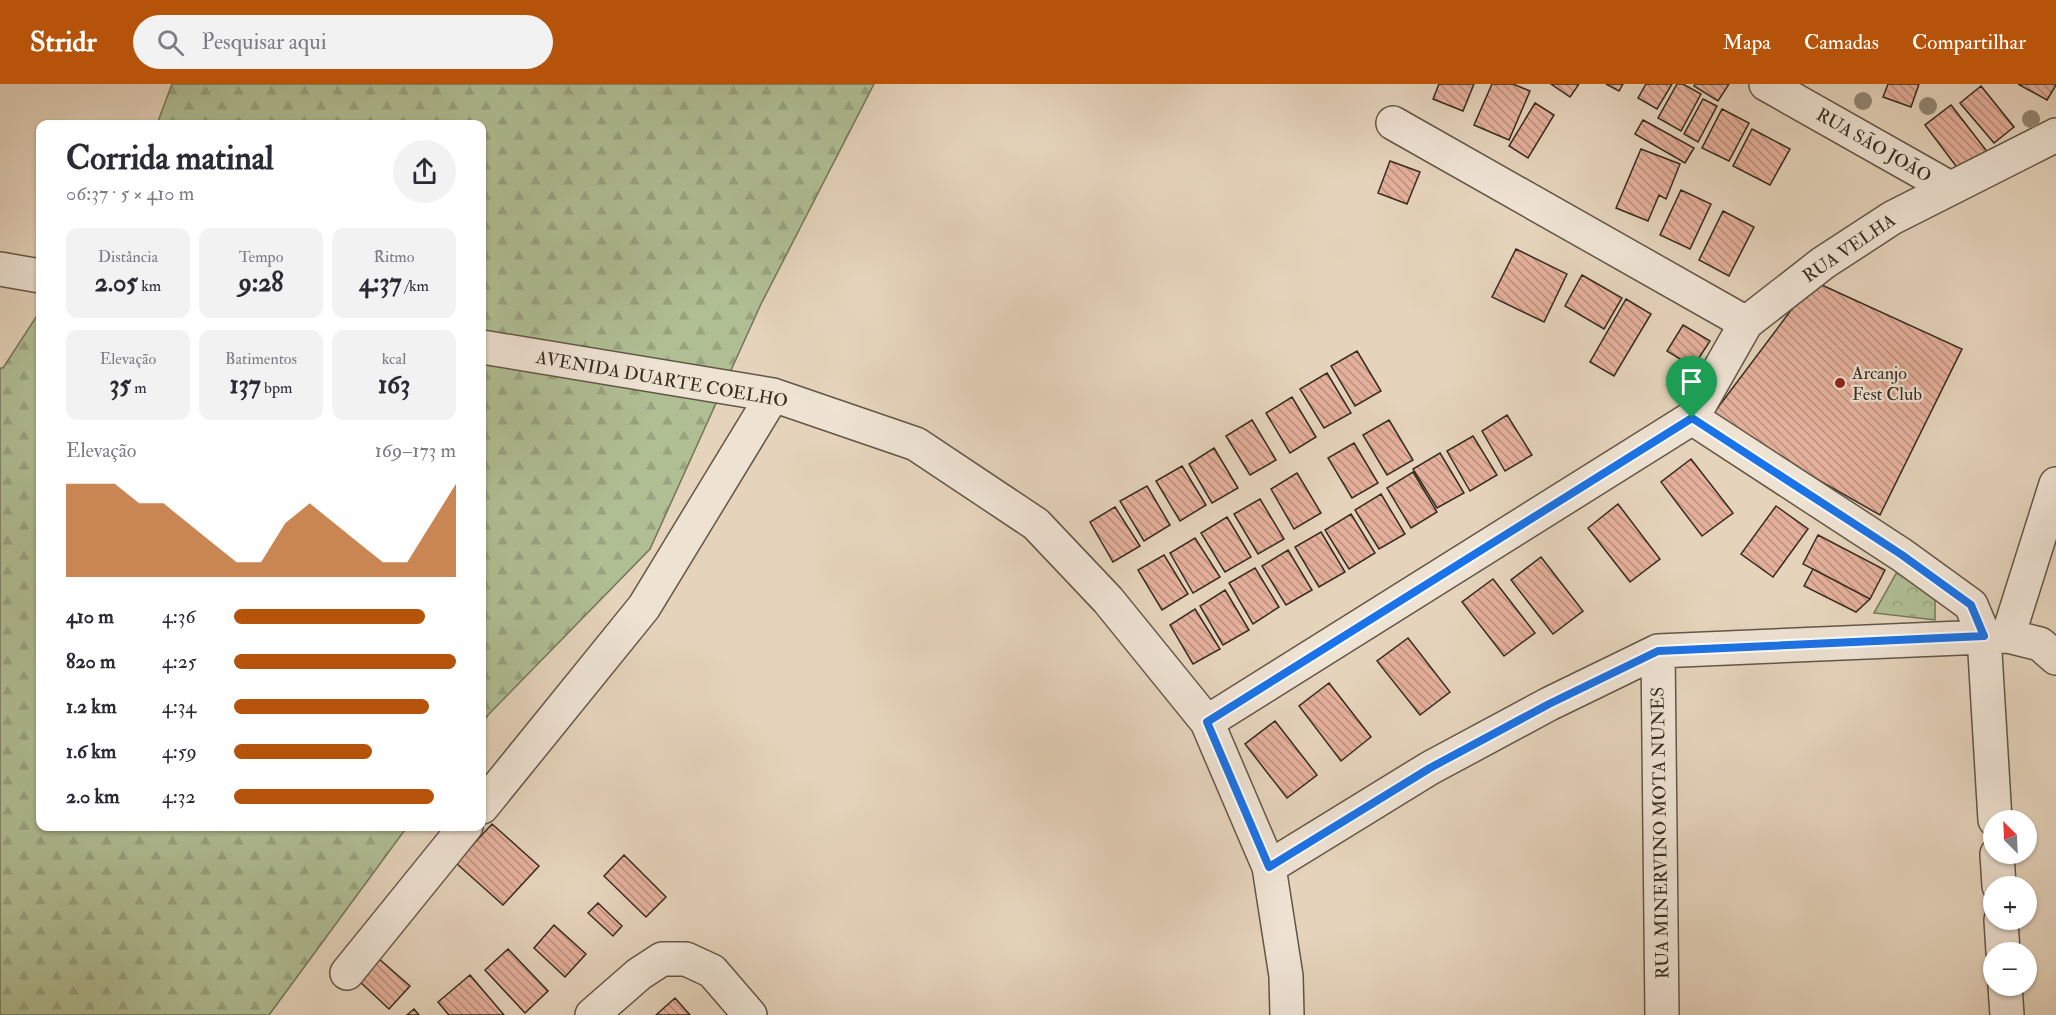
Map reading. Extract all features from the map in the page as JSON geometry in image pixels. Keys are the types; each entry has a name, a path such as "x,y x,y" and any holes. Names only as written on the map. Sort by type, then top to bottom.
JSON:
{"street":[{"name":"RUA SÃO JOÃO","path":"1767,84 1950,188"},
{"path":"1394,123 1746,323"},
{"name":"RUA VELHA","path":"1692,418 1746,323 1823,263 1892,218 2056,135"},
{"path":"0,269 36,275"},
{"name":"AVENIDA DUARTE COELHO","path":"486,348 773,395 916,444 1036,524 1107,600 1207,722 1269,867 1286,976 1287,1015"},
{"path":"486,802 644,608 773,395"},
{"path":"1207,722 1692,418 1902,555 1971,605 1996,636"},
{"path":"1995,810 1996,636 2056,484"},
{"path":"1269,867 1430,768 1549,704 1658,651 1996,636 2051,645"},
{"name":"RUA MINERVINO MOTA NUNES","path":"1658,651 1662,1015"},
{"path":"347,973 462,831"},
{"path":"592,1015 639,974 662,959 686,959 712,971 750,1015"},
{"path":"2006,996 2007,1015"}],"green space":[{"path":"172,84 874,84 761,304 650,549 486,718 486,120 158,120"},
{"path":"36,317 36,831 404,831 269,1015 0,1015 0,368 3,368"},
{"path":"1897,572 1935,588 1935,620 1874,613"}],"building":[{"path":"1439,84 1474,84 1463,111 1433,99"},
{"path":"1492,84 1513,84 1530,91 1509,140 1474,125"},
{"path":"1551,84 1579,84 1570,97"},
{"path":"1606,84 1623,84 1619,91"},
{"path":"1646,84 1672,84 1657,109 1638,98"},
{"path":"1677,84 1683,84 1701,94 1681,131 1658,118"},
{"path":"1695,84 1729,84 1718,101 1694,86"},
{"path":"1888,84 1919,84 1911,107 1883,97"},
{"path":"2018,84 2056,84 2056,85 2047,100"},
{"path":"1981,86 2014,127 1994,143 1960,103"},
{"path":"1703,99 1717,106 1698,142 1684,134"},
{"path":"1535,103 1554,115 1528,158 1509,146"},
{"path":"1951,105 1989,154 1962,174 1925,125"},
{"path":"1722,109 1749,123 1729,161 1702,148"},
{"path":"1643,120 1694,148 1685,163 1635,134"},
{"path":"1752,129 1790,149 1770,185 1733,166"},
{"path":"1641,149 1680,164 1666,199 1659,195 1648,221 1616,208"},
{"path":"1390,161 1420,172 1407,204 1378,193"},
{"path":"1681,190 1711,204 1690,249 1660,235"},
{"path":"1723,211 1754,227 1729,276 1699,260"},
{"path":"1516,249 1567,274 1544,322 1492,297"},
{"path":"1582,275 1622,298 1604,329 1565,306"},
{"name":"Arcanjo Fest Club","path":"1813,281 1962,349 1880,515 1710,418"},
{"path":"1626,299 1651,314 1614,376 1590,362"},
{"path":"1683,325 1710,341 1693,367 1667,351"},
{"path":"1357,351 1381,391 1355,406 1331,366"},
{"path":"1327,373 1351,413 1324,428 1300,389"},
{"path":"1292,397 1316,437 1290,453 1266,413"},
{"path":"1507,415 1532,455 1505,471 1482,431"},
{"path":"1252,420 1276,460 1250,475 1226,436"},
{"path":"1389,420 1413,460 1387,475 1363,435"},
{"path":"1473,436 1497,475 1470,491 1447,451"},
{"path":"1354,443 1378,483 1352,498 1328,458"},
{"path":"1214,448 1238,488 1212,503 1189,464"},
{"path":"1440,453 1464,493 1437,508 1413,469"},
{"path":"1691,459 1733,513 1702,536 1661,482"},
{"path":"1182,466 1206,505 1180,521 1156,481"},
{"path":"1413,472 1437,512 1411,528 1387,488"},
{"path":"1297,473 1321,513 1294,529 1271,489"},
{"path":"1147,486 1170,525 1144,541 1120,501"},
{"path":"1381,494 1405,534 1379,549 1355,510"},
{"path":"1260,499 1284,539 1258,554 1234,514"},
{"path":"1618,504 1660,559 1630,582 1588,528"},
{"path":"1776,506 1808,529 1773,577 1741,554"},
{"path":"1115,507 1140,546 1113,562 1090,522"},
{"path":"1351,514 1375,553 1349,569 1325,530"},
{"path":"1227,517 1251,557 1225,572 1201,533"},
{"path":"1321,532 1345,572 1319,587 1295,547"},
{"path":"1818,535 1885,570 1870,599 1803,564"},
{"path":"1195,538 1220,577 1193,593 1170,553"},
{"path":"1288,550 1312,590 1286,605 1262,566"},
{"path":"1164,555 1188,594 1162,610 1138,570"},
{"path":"1541,557 1583,611 1553,634 1511,580"},
{"path":"1255,568 1279,607 1253,624 1229,583"},
{"path":"1813,569 1870,599 1856,612 1804,586"},
{"path":"1493,579 1535,633 1504,656 1462,602"},
{"path":"1225,590 1249,630 1223,645 1200,606"},
{"path":"1195,609 1220,649 1193,664 1170,625"},
{"path":"1408,638 1450,692 1420,715 1377,661"},
{"path":"1329,683 1371,737 1341,761 1299,706"},
{"path":"1275,721 1317,775 1287,798 1245,744"},
{"path":"492,824 539,866 503,905 456,863"},
{"path":"624,855 666,897 646,917 604,876"},
{"path":"598,903 622,926 613,936 588,913"},
{"path":"554,925 586,954 565,977 534,948"},
{"path":"508,949 548,991 525,1013 485,970"},
{"path":"378,958 410,986 389,1009 358,980"},
{"path":"470,975 504,1015 449,1015 438,1002"},
{"path":"675,998 690,1015 656,1015"},
{"path":"414,1009 419,1015 407,1015"}],"place":[{"name":"Arcanjo Fest Club","path":"1840,383"}],"route":[{"path":"1692,418 1902,555 1971,605 1984,636 1658,651 1549,704 1430,768 1269,867 1207,722 1692,418"}]}
